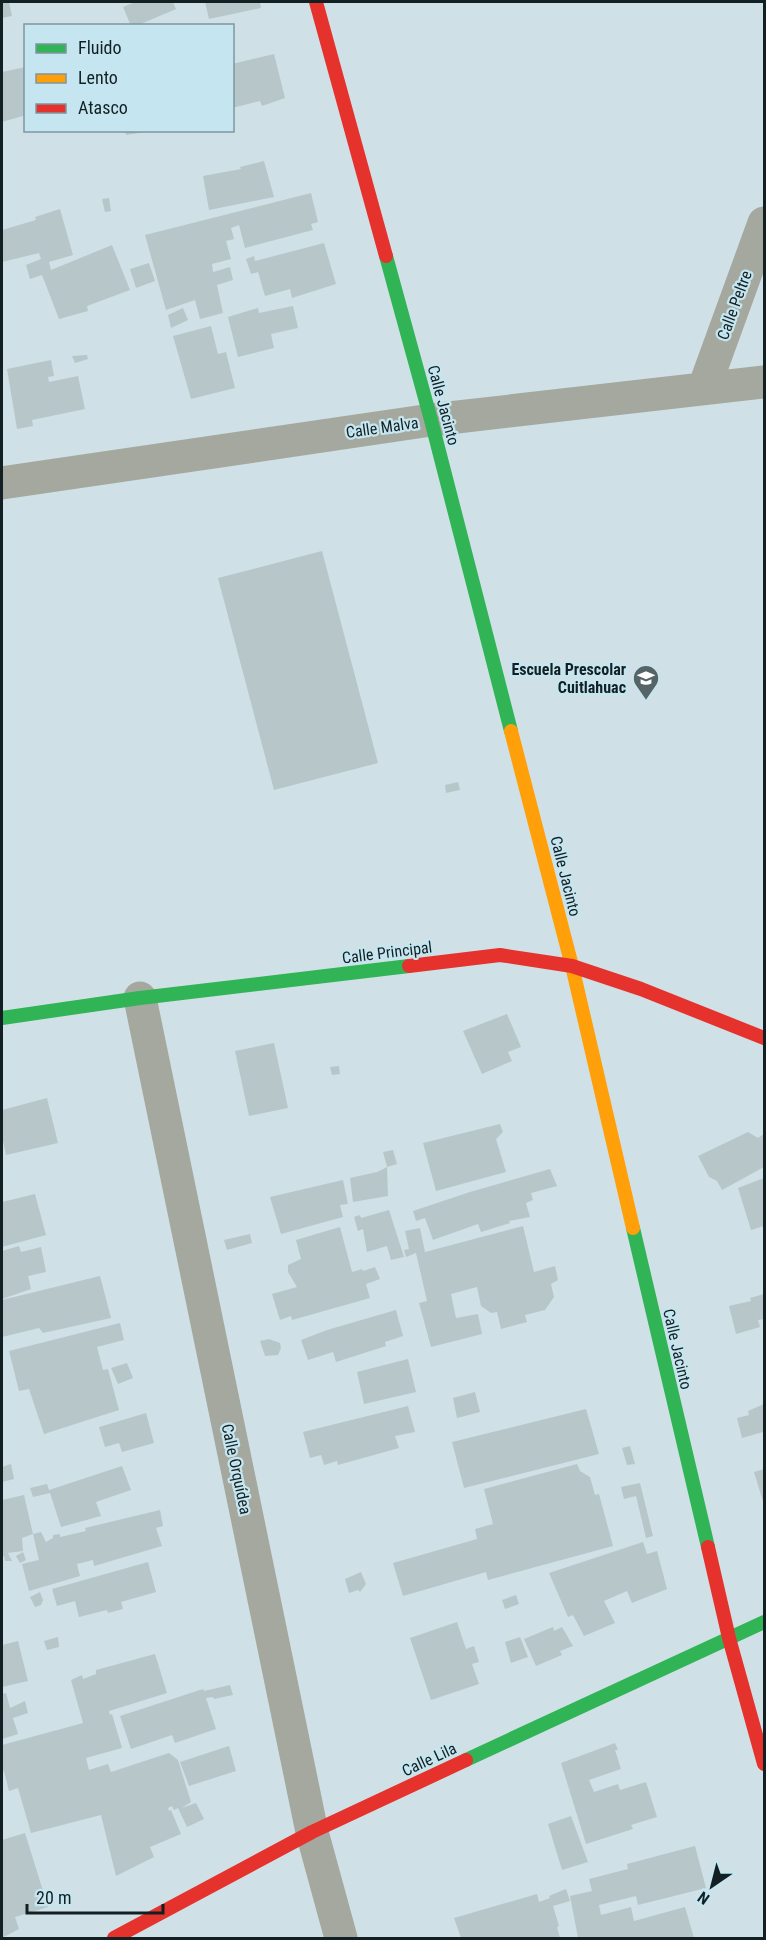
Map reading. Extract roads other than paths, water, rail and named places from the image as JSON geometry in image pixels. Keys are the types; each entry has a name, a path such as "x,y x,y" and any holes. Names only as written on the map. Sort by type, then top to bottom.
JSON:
{"street":[{"name":"Calle Jacinto","path":"316,2 431,420 572,966 729,1638 765,1764"},
{"name":"Calle Peltre","path":"704,388 765,223"},
{"name":"Calle Malva","path":"2,483 431,420 765,382"},
{"name":"Calle Principal","path":"2,1018 140,998 500,955 572,966 641,989 765,1038"},
{"name":"Calle Orquídea","path":"140,998 312,1832 341,1938"},
{"name":"Calle Lila","path":"114,1938 312,1832 765,1622"}],"place":[{"name":"Escuela Prescolar Cuitlahuac","path":"646,701"}]}
